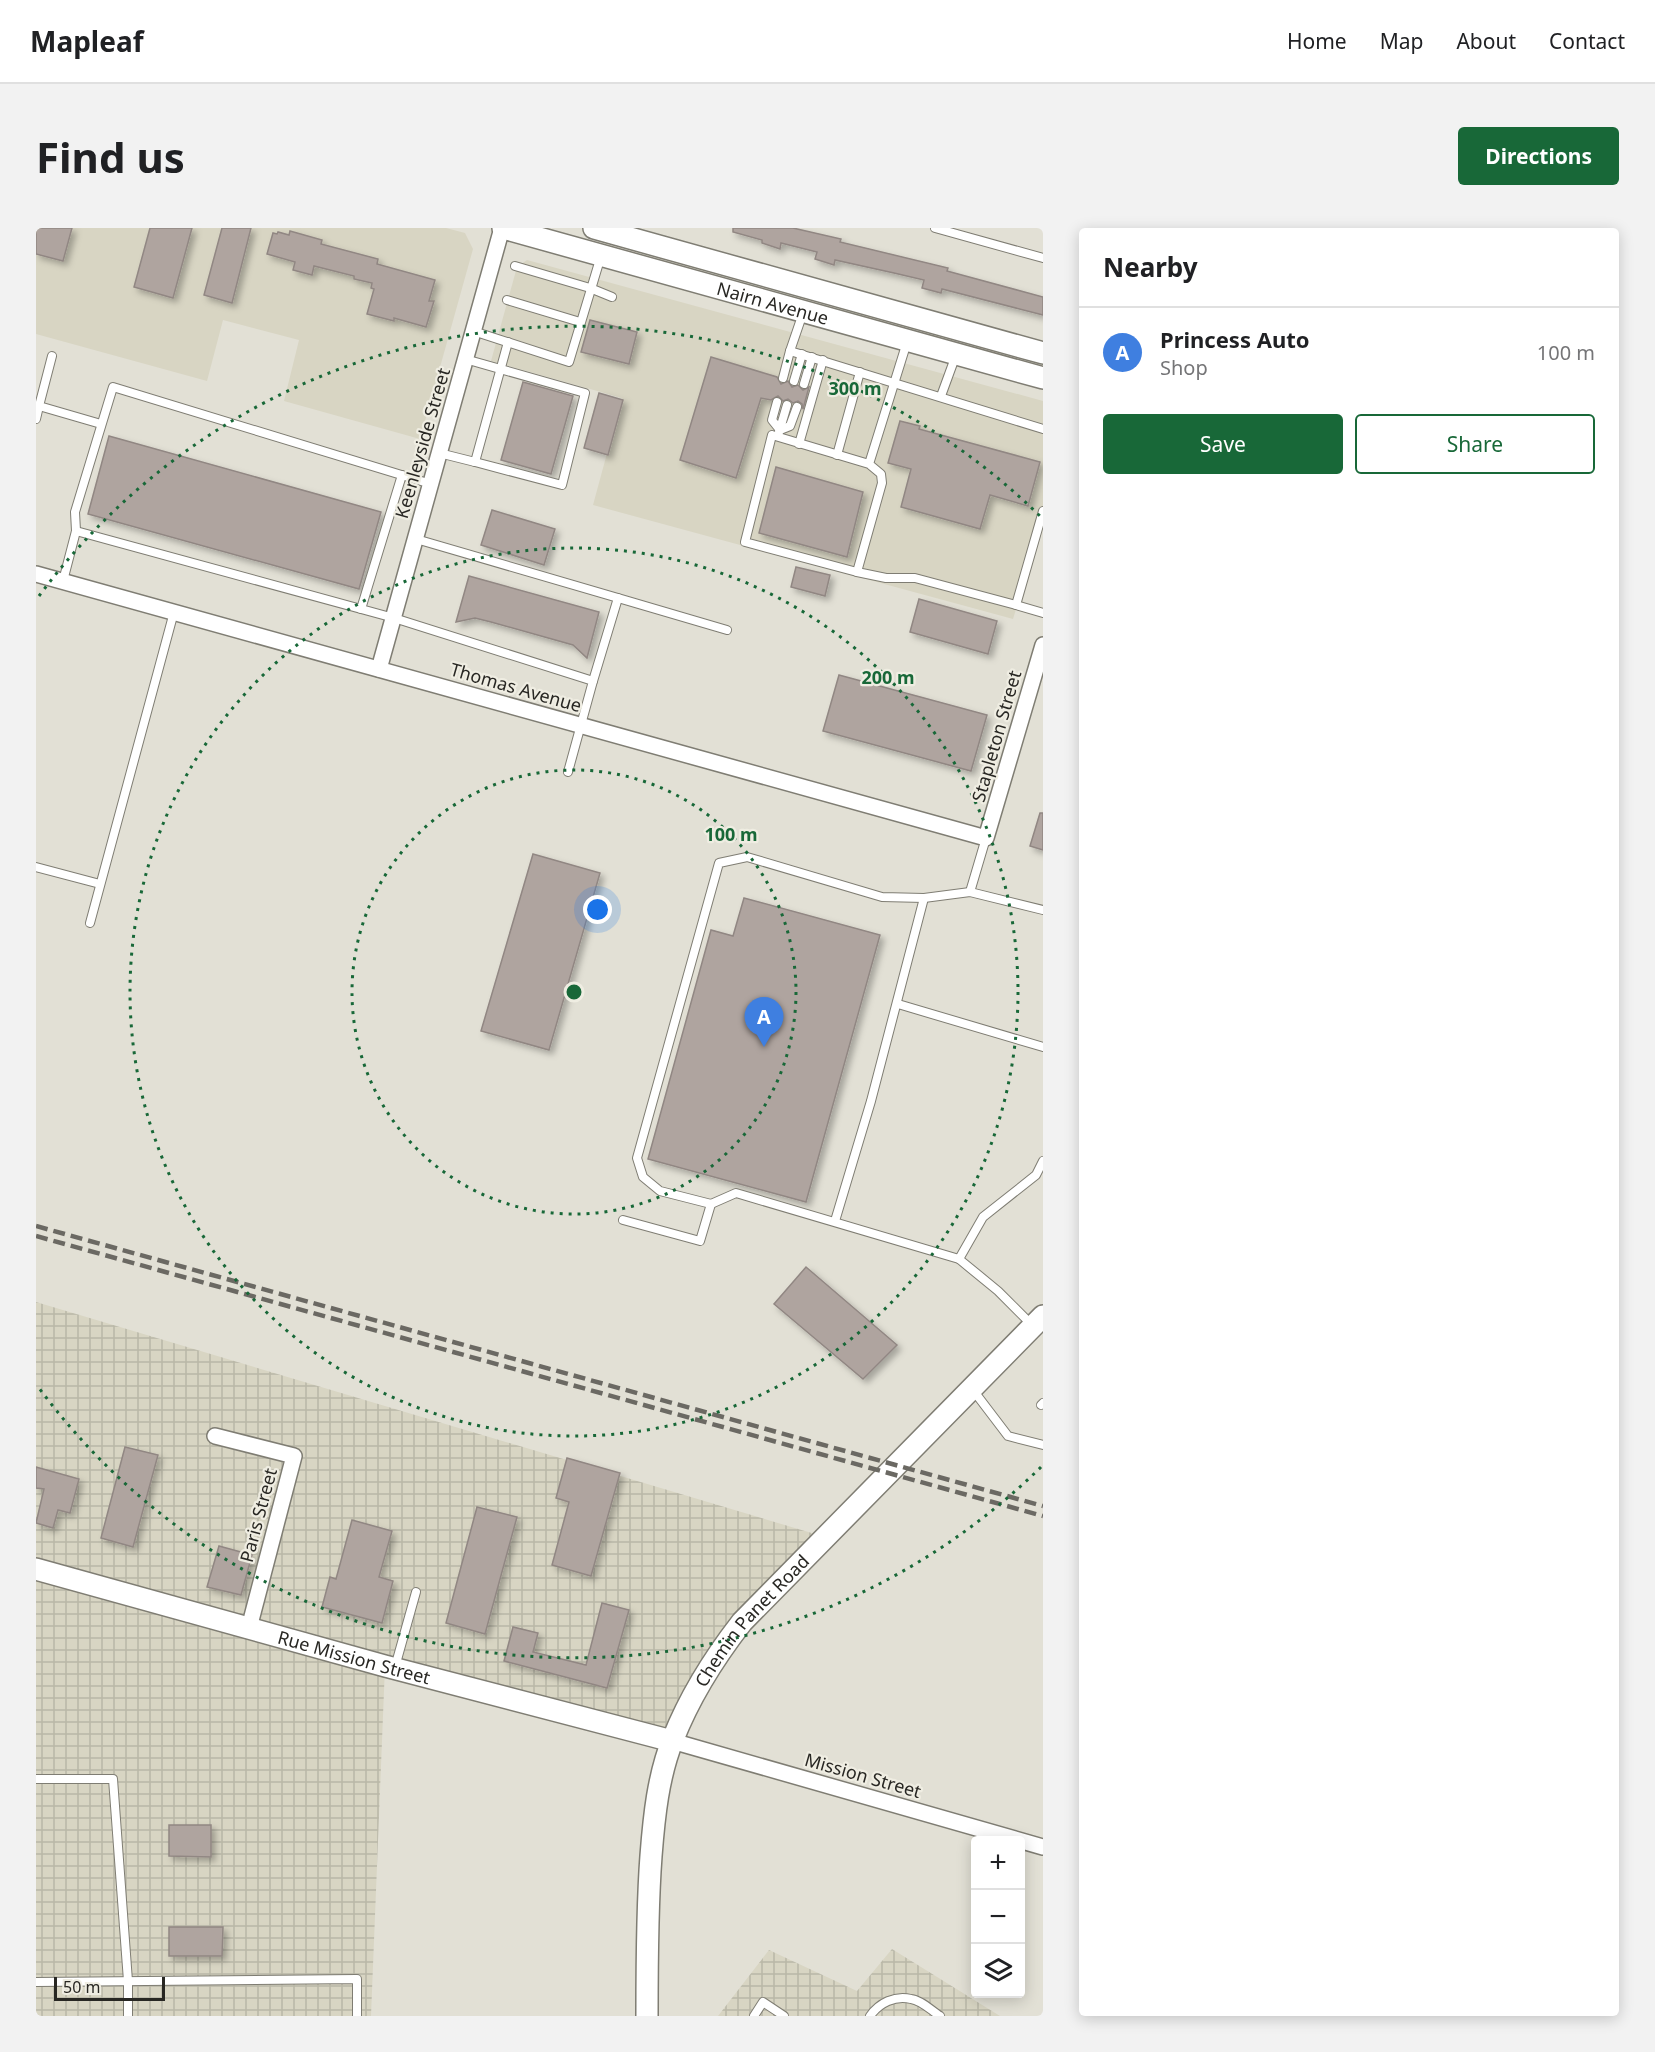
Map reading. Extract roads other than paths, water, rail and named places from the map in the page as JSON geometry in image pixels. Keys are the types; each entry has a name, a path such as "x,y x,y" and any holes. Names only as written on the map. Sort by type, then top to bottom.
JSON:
{"street":[{"name":"Nairn Avenue","path":"503,228 1043,378"},
{"name":"Keenleyside Street","path":"379,669 503,228"},
{"name":"Nairn Avenue","path":"594,228 1043,353"},
{"path":"714,286 722,263"},
{"path":"907,341 913,317"},
{"name":"Thomas Avenue","path":"36,574 986,838"},
{"name":"Stapleton Street","path":"986,838 1043,645"},
{"name":"Chemin Panet Road","path":"646,2016 647,1912 654,1822 662,1780 672,1741 689,1703 717,1653 742,1622 1038,1321"},
{"name":"Paris Street","path":"215,1436 294,1456 249,1628"},
{"name":"Rue Mission Street","path":"36,1569 395,1668 672,1741"},
{"name":"Mission Street","path":"672,1741 1043,1847"}],"lane":[{"path":"935,228 1043,258"},
{"path":"473,331 569,362 602,255"},
{"path":"515,266 590,288 612,297"},
{"path":"507,300 580,322"},
{"path":"783,378 803,311"},
{"path":"869,464 907,341"},
{"path":"475,462 508,342"},
{"path":"790,351 1043,429"},
{"path":"794,381 802,354"},
{"path":"941,396 956,354"},
{"path":"36,419 52,356"},
{"path":"804,384 812,357"},
{"path":"440,453 562,485 585,393 465,359"},
{"path":"799,444 823,360"},
{"path":"837,455 860,372"},
{"path":"63,581 76,531 75,512 113,387 431,484"},
{"path":"777,402 772,420 779,434 799,444 869,464 881,474 882,483 857,572"},
{"path":"779,434 787,405"},
{"path":"39,406 101,424"},
{"path":"797,407 790,426 779,434 772,435 745,542 857,572 886,578 915,579 1043,613"},
{"path":"361,609 402,475"},
{"path":"1016,605 1043,511"},
{"path":"76,531 393,618 593,681"},
{"path":"416,539 727,630"},
{"path":"568,772 579,725 618,597"},
{"path":"90,923 174,612"},
{"path":"970,892 986,838"},
{"path":"1038,1321 958,1259 736,1193 711,1204 660,1191 643,1177 637,1158 719,863 747,857 882,897 924,898 970,892 1043,910"},
{"path":"36,867 100,884"},
{"path":"835,1221 898,1005 924,898"},
{"path":"898,1005 1043,1047"},
{"path":"958,1259 983,1217 1036,1175 1043,1161"},
{"path":"623,1220 700,1241 711,1204"},
{"path":"972,1389 1008,1436 1043,1445"},
{"path":"395,1668 416,1592"},
{"path":"36,1779 113,1779 128,1982 128,2016"},
{"path":"36,1982 357,1978 357,2016"},
{"path":"870,2016 877,2006 894,1998 913,1998 940,2016"},
{"path":"754,2016 763,2002 784,2016"}],"railway":[{"path":"36,1226 1043,1506"},
{"path":"36,1236 1043,1516"}],"place":[{"name":"Princess Auto","path":"764,1047"}]}
